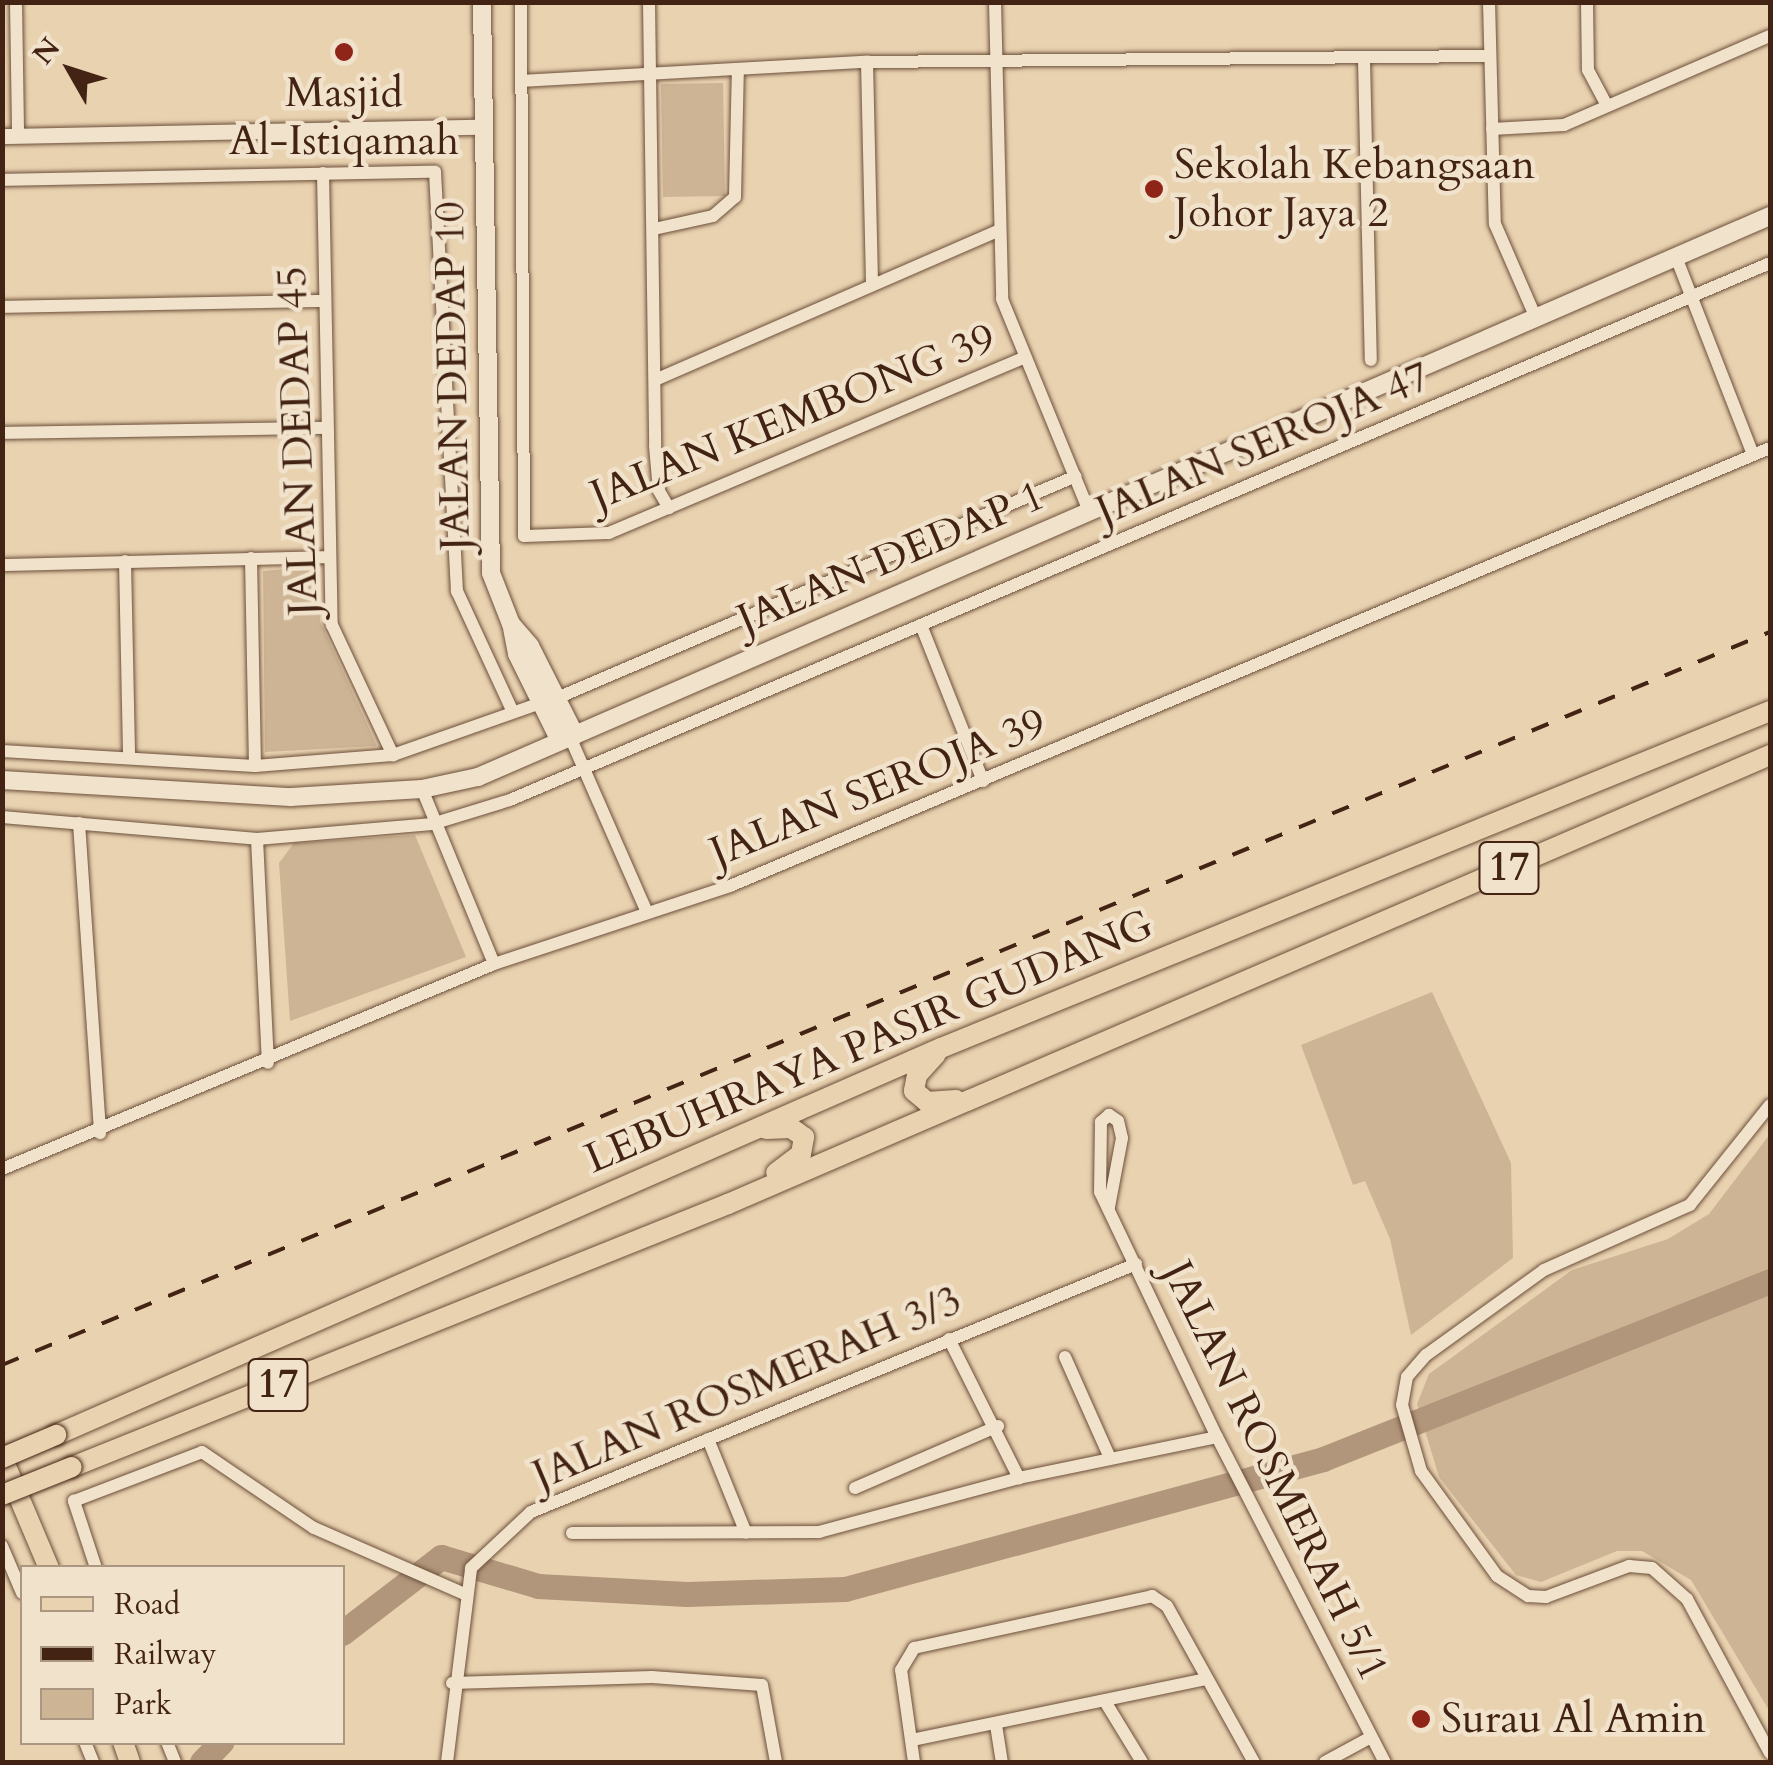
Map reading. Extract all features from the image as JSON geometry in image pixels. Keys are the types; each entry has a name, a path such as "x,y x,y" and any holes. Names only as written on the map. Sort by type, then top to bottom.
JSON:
{"main road":[{"name":"JALAN DEDAP 10","path":"482,2 491,572 511,624 516,654 549,700 569,738"},
{"name":"JALAN DEDAP 1","path":"2,780 291,797 422,789 478,777 1770,216"},
{"name":"LEBUHRAYA PASIR GUDANG","path":"2,1458 941,1048 1770,711"},
{"name":"17","path":"2,1495 728,1204 1770,755"},
{"path":"941,1048 917,1075 919,1098 978,1098"},
{"path":"728,1204 792,1163 806,1145 791,1128 747,1132"},
{"path":"2,1458 48,1565"}],"street":[{"path":"16,2 10,136 483,127"},
{"path":"520,2 522,81 866,62 1490,56"},
{"path":"649,2 658,491 669,508"},
{"path":"995,2 1002,299 1089,511"},
{"path":"1488,2 1495,224 1535,316"},
{"path":"1587,2 1588,70 1606,104"},
{"path":"1492,129 1564,124 1770,36"},
{"path":"1364,60 1371,360"},
{"path":"866,62 872,284"},
{"path":"654,229 713,216 735,197 738,70"},
{"name":"JALAN KEMBONG 39","path":"522,81 524,536 609,533 1026,357"},
{"path":"2,180 435,172 456,591 513,712"},
{"name":"JALAN DEDAP 45","path":"323,174 324,428 332,625 393,755"},
{"path":"656,380 1000,230"},
{"path":"1676,257 1753,456"},
{"name":"JALAN SEROJA 47","path":"2,817 257,838 432,824 584,770 1770,263"},
{"path":"2,307 325,300"},
{"path":"2,433 324,428"},
{"name":"JALAN SEROJA 39","path":"2,1169 268,1064 494,964 730,886 1770,448"},
{"path":"2,751 255,766 393,755 549,700 1076,476"},
{"path":"2,565 328,557"},
{"path":"251,558 255,766"},
{"path":"125,560 129,756"},
{"path":"921,626 983,781"},
{"path":"569,738 647,912"},
{"path":"422,789 432,824 494,964"},
{"path":"79,824 100,1133"},
{"path":"257,838 268,1064"},
{"path":"1770,1105 1690,1205 1544,1270 1416,1365 1402,1405 1421,1472 1511,1588 1546,1597 1629,1566 1652,1568 1671,1581 1770,1753"},
{"name":"JALAN ROSMERAH 5/1","path":"1108,1207 1122,1138 1118,1121 1108,1114 1101,1122 1100,1174 1108,1207 1216,1437 1385,1762"},
{"name":"JALAN ROSMERAH 3/3","path":"446,1762 452,1682 471,1568 531,1512 1136,1264"},
{"path":"949,1339 998,1426 1019,1478"},
{"path":"1065,1357 1110,1458"},
{"path":"854,1488 998,1426"},
{"path":"572,1533 819,1532 1019,1478 1216,1437"},
{"path":"708,1439 746,1533"},
{"path":"95,1565 72,1509 82,1494 202,1452 314,1528 464,1594"},
{"path":"2,1546 20,1588"},
{"path":"914,1762 901,1670 914,1648 1135,1598 1160,1600 1254,1762"},
{"path":"452,1682 652,1677 762,1685 776,1762"},
{"path":"912,1740 1106,1703 1207,1679"},
{"path":"1106,1703 1137,1761"},
{"path":"996,1725 1002,1762"},
{"path":"1325,1762 1371,1737"},
{"path":"77,1762 92,1760"}],"green space":[{"path":"723,83 725,196 663,197 661,84"},
{"path":"319,566 320,621 377,746 265,752 263,571"},
{"path":"415,835 466,957 290,1021 279,863 294,843"},
{"path":"1432,992 1511,1163 1513,1258 1411,1335 1390,1239 1365,1181 1353,1185 1301,1045"},
{"path":"1770,1134 1770,1712 1691,1580 1642,1551 1617,1551 1541,1582 1516,1575 1439,1477 1417,1404 1429,1374 1572,1270 1668,1239 1709,1214"}],"waterway":[{"path":"345,1631 441,1557 538,1586 687,1594 845,1589 1323,1459 1770,1281"},
{"path":"202,1762 218,1745"}],"railway":[{"path":"2,1365 1770,632"}],"place":[{"name":"Masjid Al-Istiqamah","path":"344,52"},
{"name":"Sekolah Kebangsaan Johor Jaya 2","path":"1154,189"},
{"name":"Surau Al Amin","path":"1421,1719"}]}
